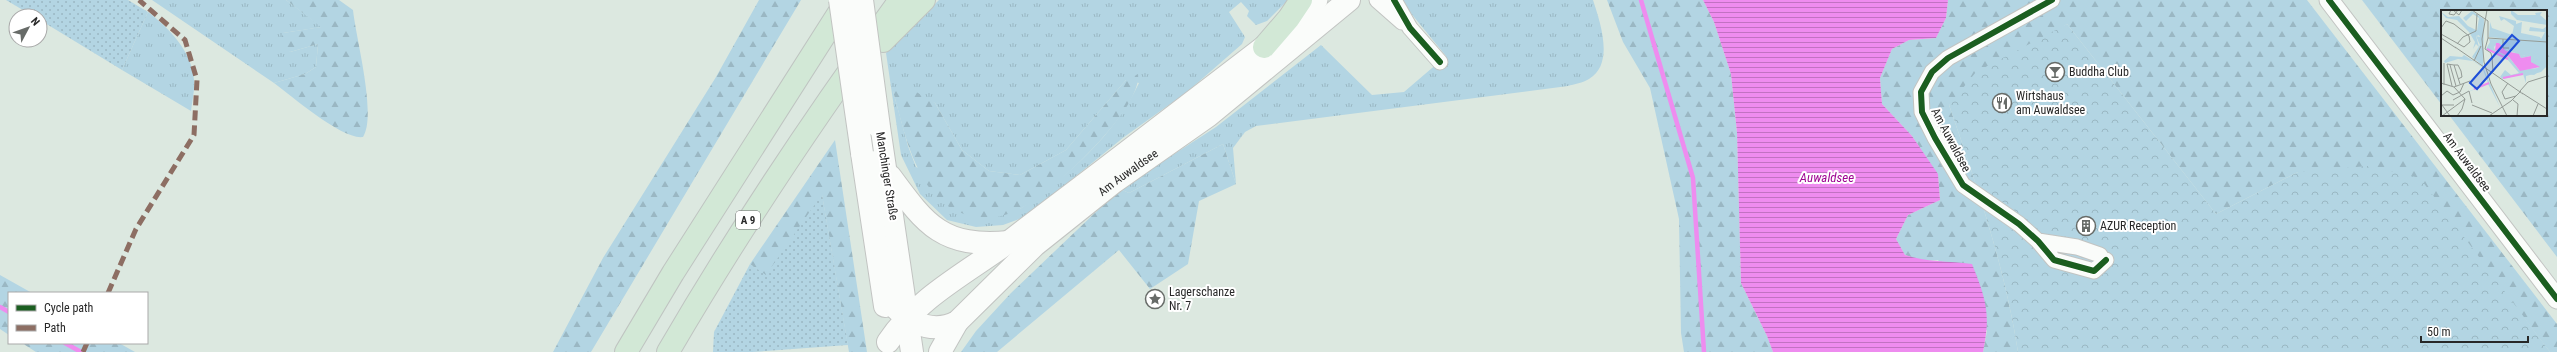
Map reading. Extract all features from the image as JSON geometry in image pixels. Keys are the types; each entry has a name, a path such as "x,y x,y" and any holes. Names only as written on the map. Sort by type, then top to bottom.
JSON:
{"highway":[{"path":"626,352 673,273 847,0"},
{"name":"A 9","path":"668,352 768,189 833,92 900,0"},
{"path":"833,92 924,0"},
{"path":"1264,46 1301,0"}],"main road":[{"name":"Manchinger Straße","path":"840,0 884,292 888,347"},
{"name":"Manchinger Straße","path":"862,0 888,173 912,352"},
{"name":"Am Auwaldsee","path":"884,292 897,309 918,324 935,328 948,327 957,322 1035,245 1114,182 1213,112 1349,0"},
{"name":"Am Auwaldsee","path":"888,347 908,318 930,298 1009,242 1264,46"},
{"path":"888,173 916,211 936,230 948,236 973,242 1009,242"},
{"path":"940,352 957,322"}],"street":[{"name":"Am Auwaldsee","path":"1264,46 1318,0"},
{"path":"1377,0 1410,28 1440,62"},
{"path":"1394,0 1410,28"},
{"name":"Am Auwaldsee","path":"2052,0 1948,58 1932,72 1921,92 1922,112 1935,138 1963,185 2019,224 2038,241 2054,260 2094,271 2103,257"},
{"name":"Am Auwaldsee","path":"2329,0 2557,299"}],"green space":[{"path":"6,0 128,0 148,12 122,70 48,25 48,8 20,8"},
{"path":"152,0 286,0 322,27 283,33 290,52 318,44 316,67 305,74 274,83"},
{"path":"286,0 339,0 353,10 367,95 367,126 363,137 354,136 343,132 330,125 274,83 305,74 316,67 318,44 290,52 280,43 283,33 321,27"},
{"path":"759,0 801,0 591,352 553,352 603,258 716,77"},
{"path":"939,0 1288,0 1267,21 1256,25 1247,16 1249,11 1241,2 1229,12 1245,37 1242,44 1187,92 1124,137 1027,216 1003,225 976,227 947,220 920,194 901,155 886,53","holes":["1126,80 1139,83 1117,120 1088,154 1055,183 1020,209 916,167 908,146 893,91 935,103 962,150 989,171 1020,175 1066,150"]},
{"path":"1400,0 1593,0 1602,31 1604,53 1602,63 1597,72 1589,79 1568,86 1256,126 1245,132 1233,148 1236,184 1223,144 1129,193 1120,189 1216,127 1321,45 1372,95 1404,92 1446,56"},
{"path":"1607,0 1703,0 1714,22 1731,74 1737,133 1741,283 1767,336 1773,352 1684,352 1681,333 1679,219 1650,88 1623,42"},
{"path":"1948,0 2307,0 2557,324 2557,352 2550,352 2508,297 2298,172 2216,214 2067,24 1949,105 1980,196 1998,258 2006,289 2018,352 1983,352 1987,331 1938,260 1922,261 1905,255 1896,239 1908,215 1940,200 1938,175 1912,136 1882,104 1880,78 1892,49 1909,40 1936,38 1946,18"},
{"path":"2362,0 2557,0 2557,257 2450,116 2547,116 2547,10 2441,10 2441,104"},
{"path":"148,12 164,25 178,41 189,59 194,84 191,111 122,70"},
{"path":"2067,24 2216,214 2298,172 2368,166 2420,178 2550,352 2018,352 2006,289 1998,258 1980,196 1949,105 1976,72"},
{"path":"1138,74 1136,89 1126,108 1111,128 1072,169 1034,200 1020,209 1006,215 991,218 976,217 952,209 934,194 913,158 893,91 897,85 913,90 935,103 962,150 989,171 1020,175 1066,150 1126,80"},
{"path":"835,140 867,352 849,352 822,195 766,276 750,264"},
{"path":"1223,144 1236,184 1199,201 1188,264 1150,289 1119,250 997,352 961,352 976,331 1011,293 1120,189 1129,193"},
{"path":"822,194 848,345 752,352 713,352 714,332 750,264 766,275"},
{"path":"0,275 30,292 8,292 8,334 0,329"},
{"path":"24,344 121,344 135,352 36,352"}],"water":[{"name":"Auwaldsee","path":"1703,0 1948,0 1946,18 1936,38 1909,40 1892,49 1880,78 1882,104 1912,136 1938,174 1940,200 1908,215 1896,239 1905,255 1929,260 1972,264 1981,287 1986,307 1987,327 1983,352 1773,352 1767,336 1741,283 1737,133 1731,74 1714,22"}],"waterway":[{"path":"1641,0 1693,178 1704,352"},
{"path":"0,307 8,311"},
{"path":"67,344 81,352"}],"marked path":[{"path":"108,292 136,229 194,135 197,80 185,40 139,0"},
{"path":"83,352 87,344"}],"cycle path":[{"path":"1394,0 1410,28 1440,62"},
{"path":"2052,0 1948,58 1932,72 1921,92 1922,112 1935,138 1963,185 2019,224 2038,241 2054,260 2094,271 2106,260"},
{"path":"2329,0 2557,299"}],"place":[{"name":"Buddha Club","path":"2055,72"},
{"name":"Wirtshaus am Auwaldsee","path":"2002,103"},
{"name":"AZUR Reception","path":"2086,226"},
{"name":"Lagerschanze Nr. 7","path":"1155,299"}]}
